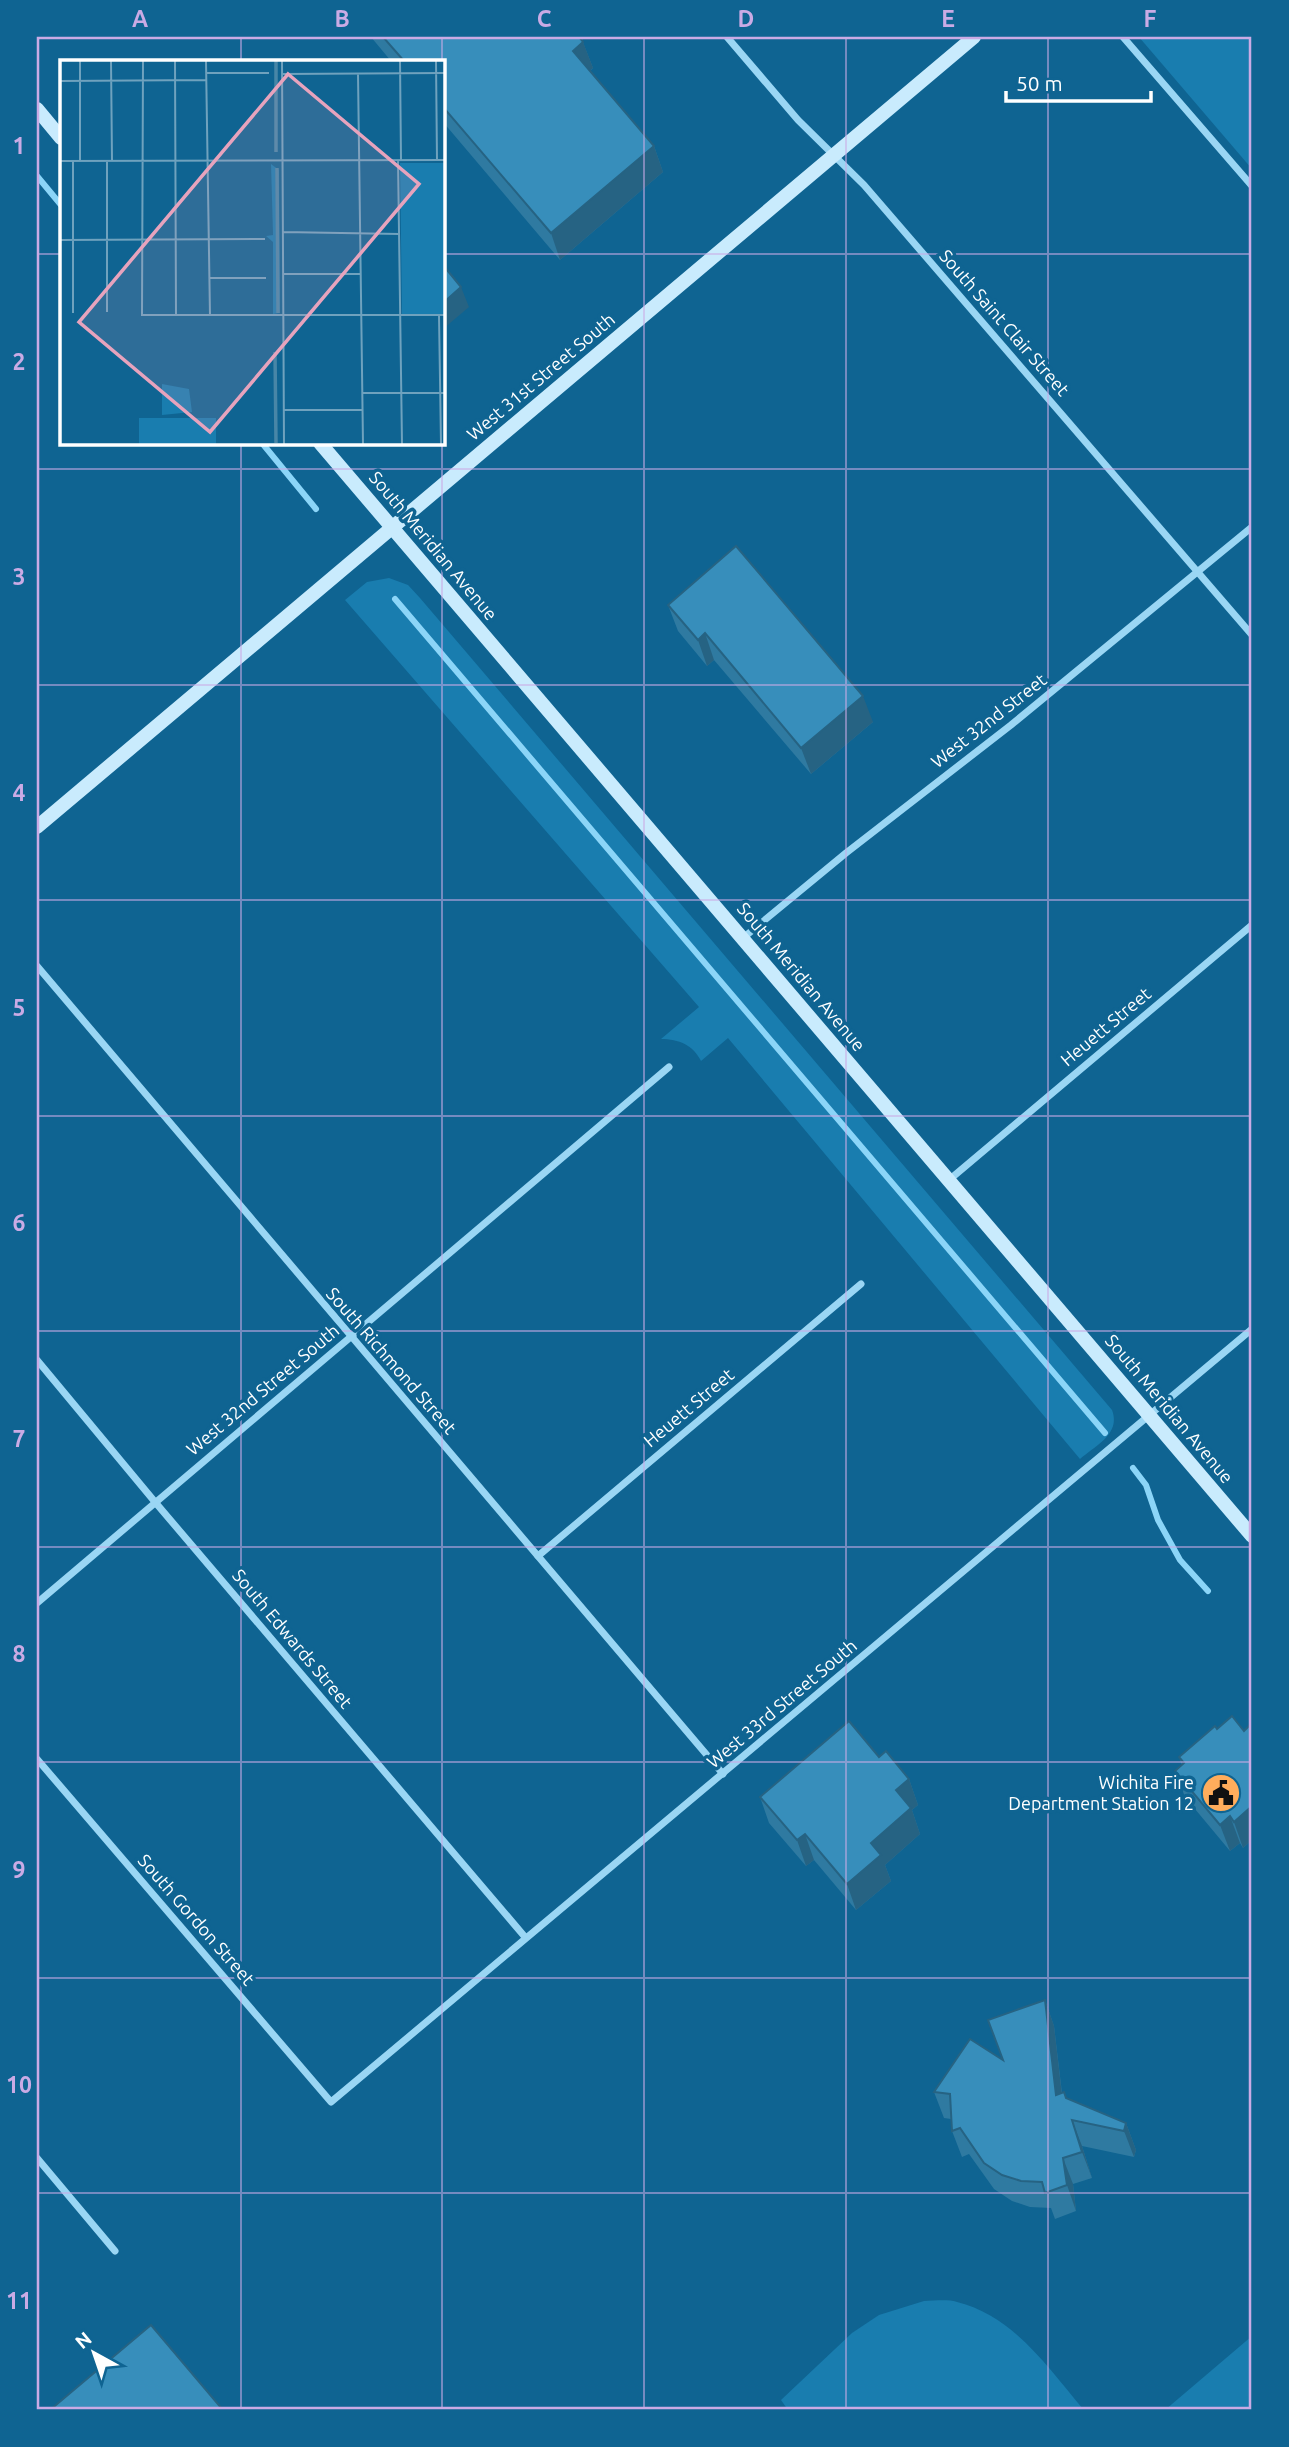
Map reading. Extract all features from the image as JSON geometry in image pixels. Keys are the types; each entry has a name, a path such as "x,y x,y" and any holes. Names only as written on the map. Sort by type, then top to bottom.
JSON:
{"main road":[{"name":"West 31st Street South","path":"37,827 974,37"},
{"path":"37,109 60,137"},
{"name":"South Meridian Avenue","path":"321,444 1252,1536"}],"street":[{"name":"South Saint Clair Street","path":"727,37 798,120 864,185 1252,635"},
{"path":"1123,37 1252,186"},
{"name":"West 32nd Street","path":"743,938 846,853 1011,725 1252,527"},
{"name":"Heuett Street","path":"949,1180 1252,925"},
{"name":"South Richmond Street","path":"37,967 723,1774"},
{"name":"West 32nd Street South","path":"37,1603 669,1067"},
{"name":"Heuett Street","path":"538,1556 862,1284"},
{"name":"West 33rd Street South","path":"331,2102 1252,1329"},
{"name":"South Edwards Street","path":"37,1360 525,1937"},
{"name":"South Gordon Street","path":"37,1759 331,2102"},
{"path":"37,2158 115,2251"}],"shaded area":[{"path":"1139,37 1252,37 1252,169"},
{"path":"389,578 408,585 420,598 1112,1410 1113,1426 1100,1444 1080,1459 728,1038 701,1061 685,1044 661,1039 699,1007 345,600 367,582"},
{"path":"924,2301 957,2302 996,2319 1013,2331 1043,2361 1084,2410 788,2410 781,2400 852,2333 879,2315"},
{"path":"1252,2336 1252,2410 1165,2410"}],"building":[{"path":"383,37 579,37 583,42 573,51 654,146 551,233 444,108 444,60 403,60"},
{"path":"444,266 461,287 444,302"},
{"path":"736,546 863,696 801,748 705,633 698,640 668,605"},
{"path":"1232,1716 1244,1731 1252,1723 1252,1806 1234,1822 1230,1816 1220,1825 1175,1771 1184,1763 1179,1757 1215,1726 1217,1729"},
{"path":"849,1721 879,1757 886,1751 909,1779 896,1790 911,1808 871,1843 881,1855 847,1884 805,1834 797,1840 760,1797"},
{"path":"1045,2000 1056,2095 1064,2092 1066,2098 1126,2123 1124,2131 1072,2120 1082,2152 1063,2158 1067,2185 1045,2193 1042,2182 1021,2181 1002,2175 984,2163 960,2128 952,2131 950,2094 934,2092 970,2039 1003,2060 988,2020"},
{"path":"151,2325 223,2410 50,2410"}],"waterway":[{"path":"37,176 60,204"},
{"path":"263,444 316,509"},
{"path":"395,599 1105,1433"},
{"path":"1133,1468 1146,1485 1158,1520 1180,1560 1208,1591"}],"place":[{"name":"Wichita Fire Department Station 12","path":"1221,1793"}]}
